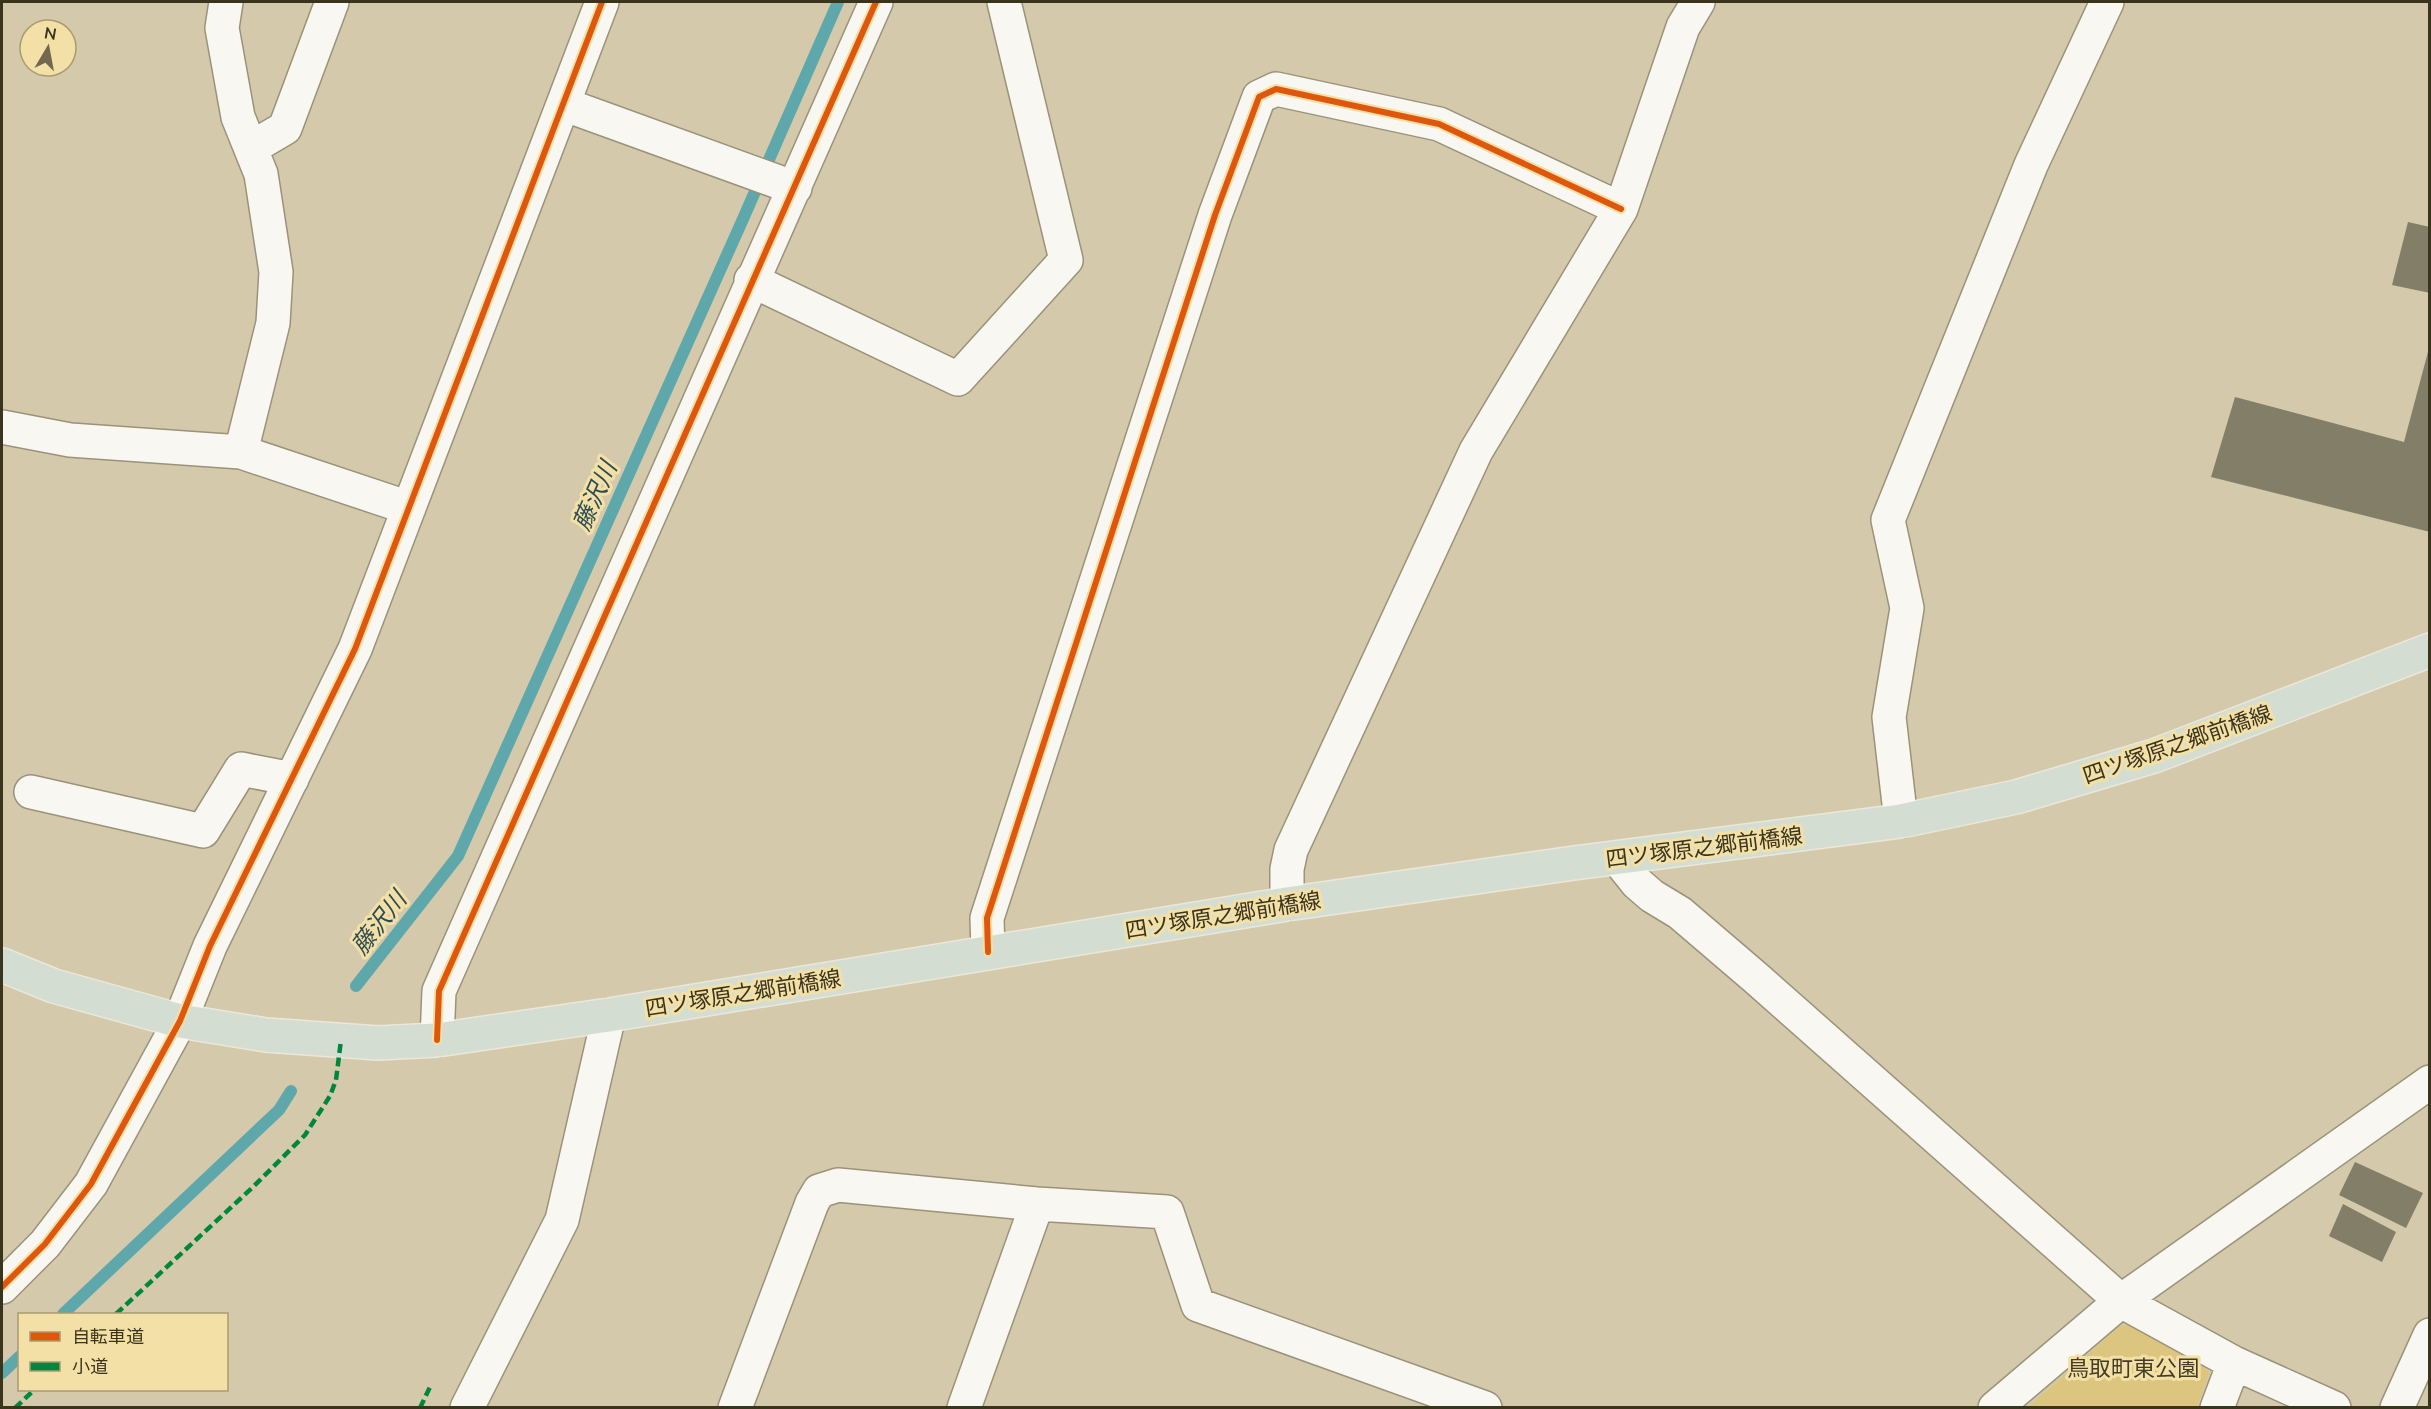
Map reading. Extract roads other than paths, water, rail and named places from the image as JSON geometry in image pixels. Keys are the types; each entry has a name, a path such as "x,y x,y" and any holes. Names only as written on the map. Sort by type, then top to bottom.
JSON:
{"main road":[{"name":"四ツ塚原之郷前橋線","path":"2,965 54,986 180,1020 287,1037 378,1043 437,1040 609,1015 1287,904 1901,821 2016,797 2154,756 2430,650"}],"street":[{"path":"226,2 222,28 238,117 261,174 276,272 273,323 242,452"},
{"path":"251,148 285,128 332,2"},
{"path":"2,1287 45,1244 91,1184 180,1020 210,946 355,649 602,2"},
{"path":"437,1040 439,991 876,2"},
{"path":"752,280 958,379 1066,260 1004,2"},
{"path":"1287,904 1287,869 1291,850 1476,451 1621,209 1683,27 1698,2"},
{"path":"1901,821 1889,717 1907,608 1888,520 2031,165 2107,2"},
{"path":"988,952 987,918 1215,215 1259,97 1276,89 1439,124 1621,209"},
{"path":"563,104 795,188"},
{"path":"2,427 70,440 242,452 409,508"},
{"path":"31,792 203,831 241,769 292,779"},
{"path":"1617,858 1644,889 1680,913 2121,1301 2234,1363 2334,1407"},
{"path":"467,1407 562,1220 609,1015"},
{"path":"1995,1407 2121,1301 2430,1082"},
{"path":"735,1407 812,1203 819,1191 838,1185 1037,1204 1167,1212 1198,1305 1485,1407"},
{"path":"964,1407 1037,1204"},
{"path":"2397,1407 2430,1335"},
{"path":"2217,1407 2234,1363"}],"waterway":[{"name":"藤沢川","path":"356,986 458,856 838,2"},
{"name":"藤沢川","path":"64,1313 279,1110 291,1091"},
{"name":"藤沢川","path":"2,1373 18,1358"}],"park label":[{"name":"鳥取町東公園","path":"2133,1368"}]}
